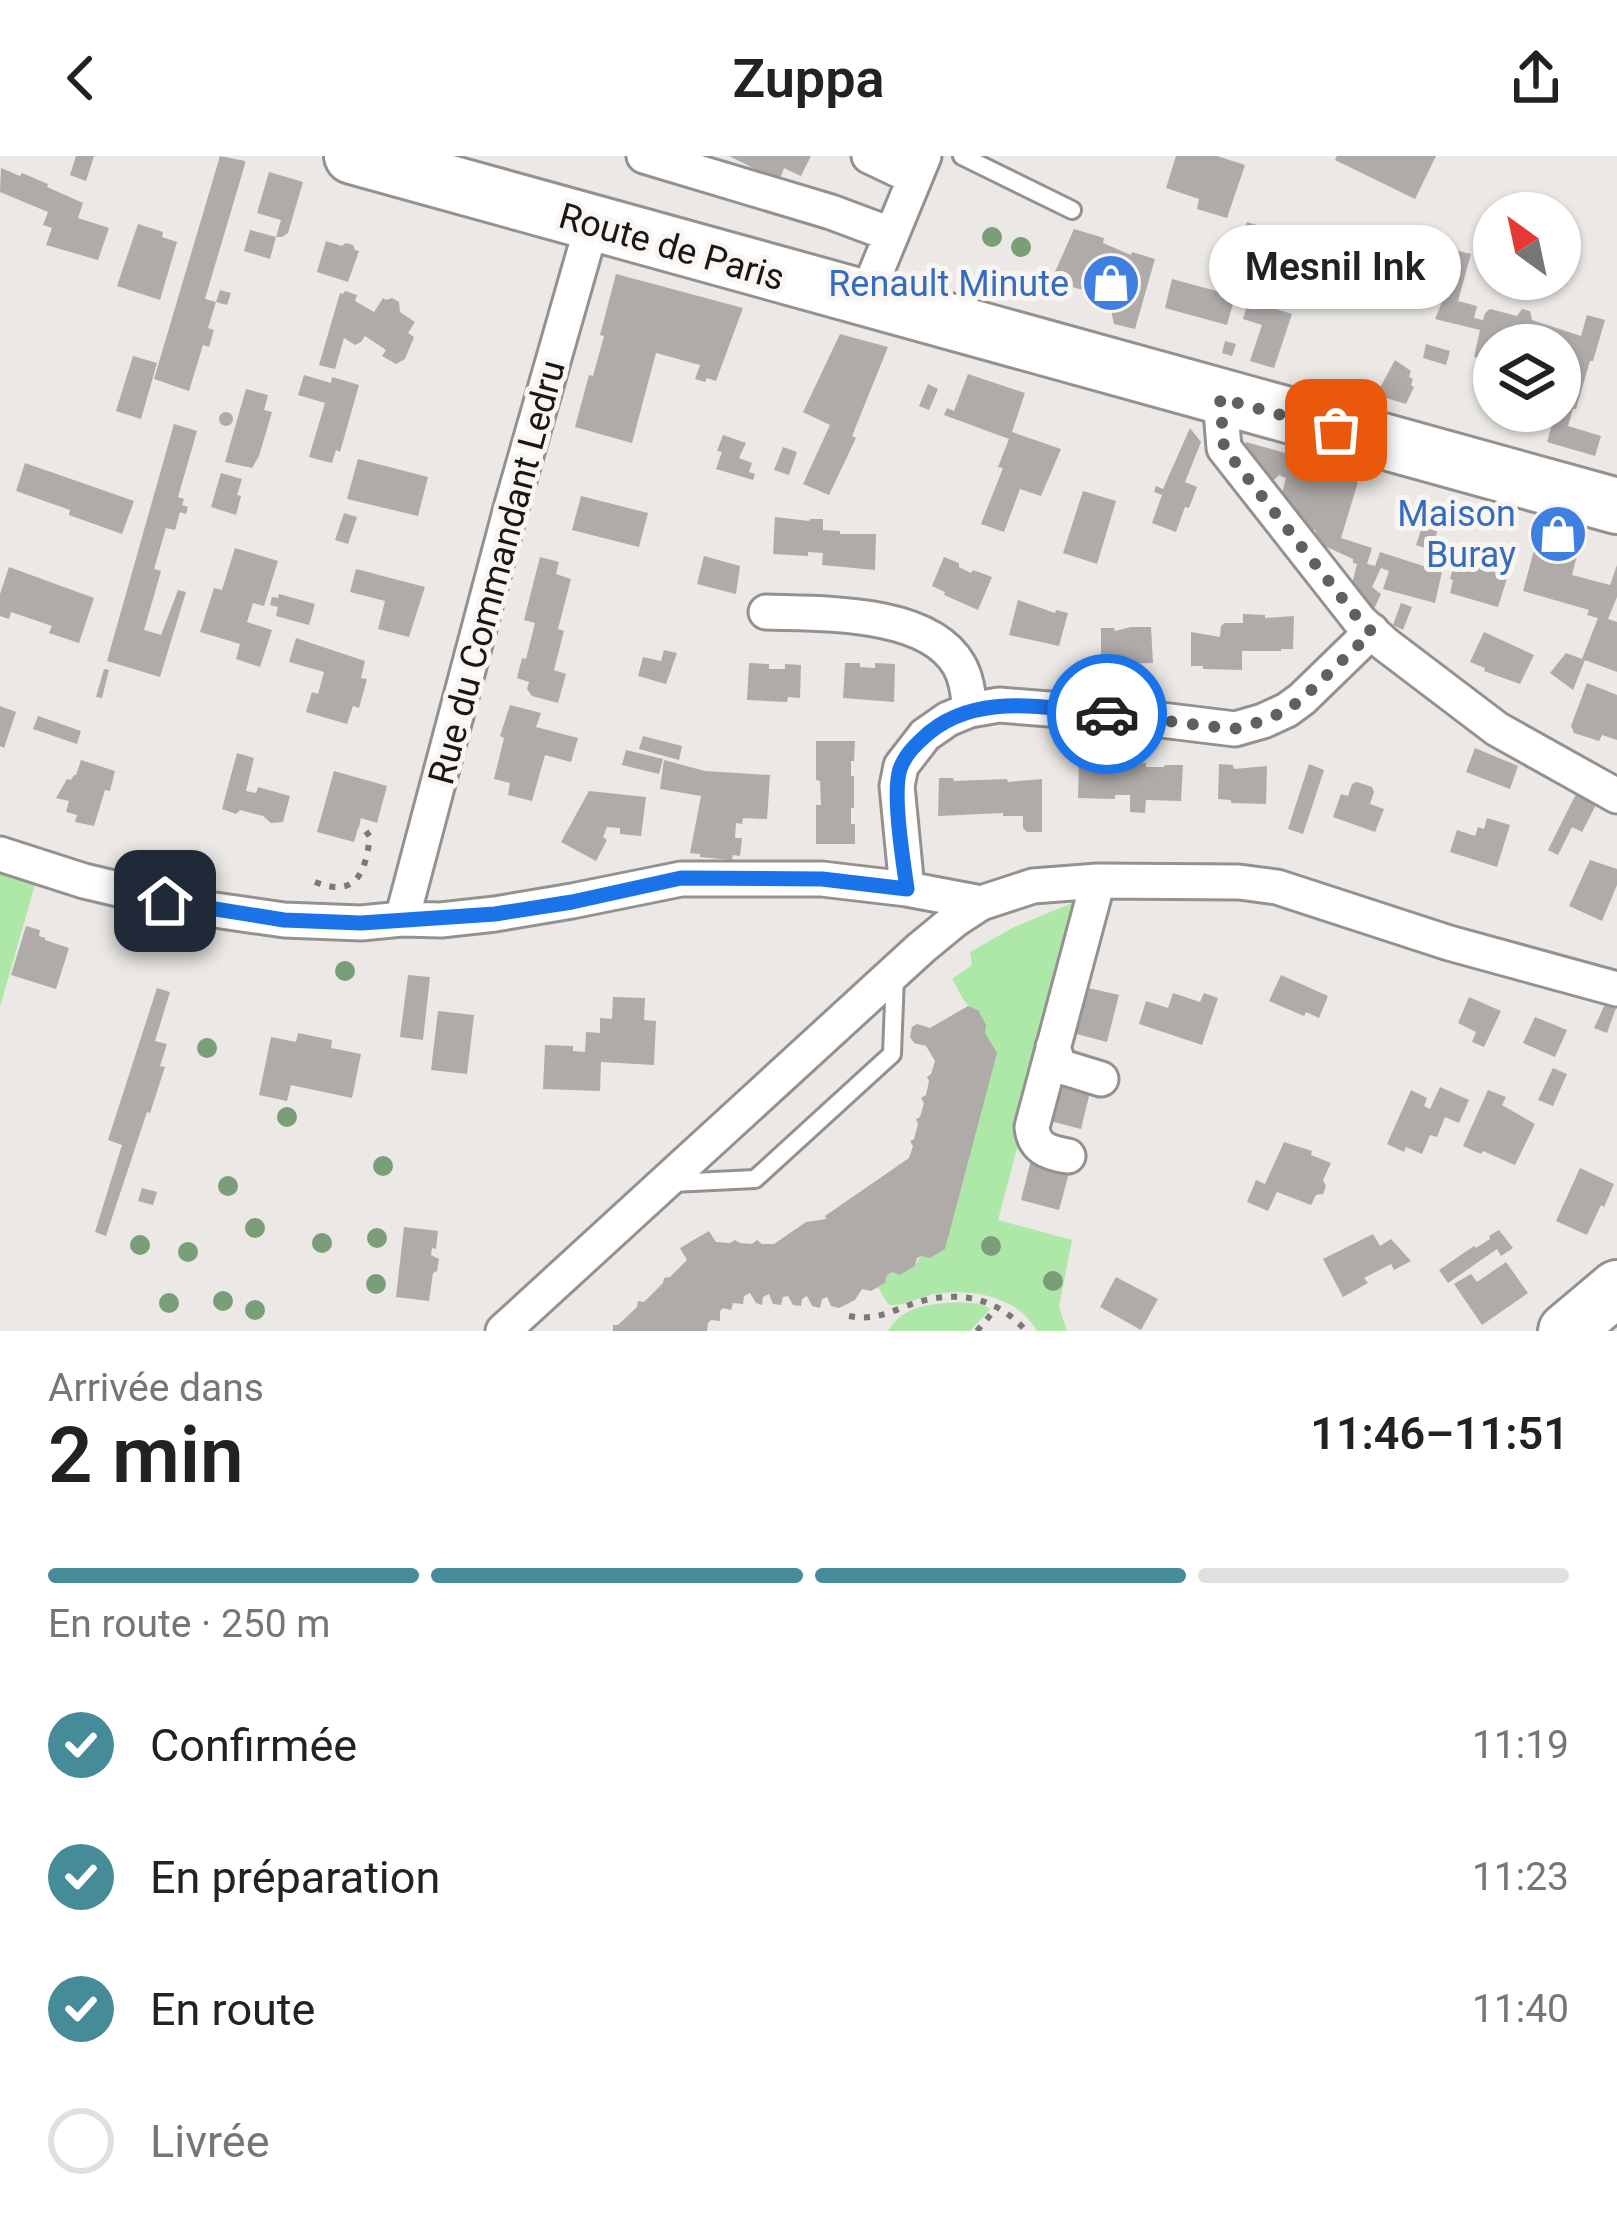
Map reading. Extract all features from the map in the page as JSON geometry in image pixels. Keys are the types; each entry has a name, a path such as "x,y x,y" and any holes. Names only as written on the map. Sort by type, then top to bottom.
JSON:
{"main road":[{"name":"Route de Paris","path":"352,156 1617,506"},
{"path":"1566,1331 1617,1288"}],"street":[{"path":"644,156 890,234"},
{"path":"865,299 918,166 869,156"},
{"name":"Rue du Commandant Ledru","path":"402,919 592,225"},
{"path":"1220,398 1224,448 1360,621 1497,729 1617,796"},
{"path":"766,612 856,615 926,635 958,661 968,684 970,710"},
{"path":"907,889 897,786 901,766 925,735 948,719 999,705 1234,729 1287,710 1372,632"},
{"path":"0,854 136,896 302,921 361,923 495,914 681,878 822,879 981,903"},
{"path":"1068,1156 1041,1147 1033,1138 1032,1126 1099,881"},
{"path":"503,1331 955,920 981,903 1033,886 1099,881 1239,882 1277,887 1450,943 1617,989"},
{"path":"1053,1047 1059,1066 1101,1079"}],"lane":[{"path":"962,156 1072,210"},
{"path":"665,1183 754,1179 892,1054 895,972"}],"path":[{"path":"315,882 337,888 361,876 370,837 358,826"},
{"path":"849,1316 870,1318 950,1297 998,1306 1026,1331"},
{"path":"977,1331 998,1306"},
{"path":"870,1318 874,1331"}],"green space":[{"path":"0,863 38,874 0,1007"},
{"path":"1084,898 998,1220 1072,1240 1059,1307 1067,1331 1037,1331 1006,1302 978,1294 934,1294 888,1304 878,1287 892,1272 900,1275 915,1266 921,1256 985,1033 982,1019 952,979 972,965 970,952 1014,927"},
{"path":"961,1302 990,1309 970,1331 888,1331 910,1310"}],"building":[{"path":"76,156 94,156 86,181 70,175"},
{"path":"220,156 245,164 205,299 216,302 208,328 214,330 209,347 203,345 189,391 154,379"},
{"path":"729,156 811,156 801,176 784,168 779,181"},
{"path":"1176,156 1217,156 1245,165 1227,218 1197,209 1199,199 1166,188"},
{"path":"1337,156 1436,156 1415,199 1335,160"},
{"path":"1,168 48,184 83,203 78,218 109,228 98,260 46,245 52,228 43,225 48,212 0,192"},
{"path":"269,172 303,182 288,233 282,237 276,237 281,220 257,213"},
{"path":"1247,222 1291,236 1270,307 1292,314 1274,368 1250,361 1262,325 1243,319 1252,288 1228,280"},
{"path":"138,224 177,242 160,300 117,286"},
{"path":"1074,229 1104,238 1103,243 1131,255 1155,259 1135,329 1114,324 1108,297 1051,281"},
{"path":"250,230 276,237 270,259 244,251"},
{"path":"326,241 353,245 359,251 348,282 317,272"},
{"path":"1454,250 1471,254 1458,301 1477,306 1474,318 1483,320 1490,309 1517,316 1522,309 1544,324 1473,324 1473,328 1435,319 1444,297 1440,296"},
{"path":"1313,254 1328,257 1326,266 1310,261"},
{"path":"616,274 743,308 716,381 695,379 700,365 656,353 632,443 575,427 604,336 600,335"},
{"path":"1172,279 1235,296 1227,325 1165,308"},
{"path":"220,290 231,293 227,305 216,302"},
{"path":"340,293 357,295 355,301 374,312 383,298 399,302 400,312 415,322 408,333 414,337 405,359 396,364 382,356 386,350 365,336 355,345 344,338 335,369 319,365"},
{"path":"1587,315 1605,320 1581,392 1581,336"},
{"path":"840,334 888,347 852,436 856,438 829,495 803,484 830,425 803,412"},
{"path":"1225,341 1236,344 1232,356 1222,353"},
{"path":"1426,344 1450,351 1446,365 1423,358"},
{"path":"133,356 157,363 141,419 116,411"},
{"path":"1395,360 1411,371 1413,379 1406,404 1376,395"},
{"path":"968,374 1025,393 1012,432 1061,449 1041,496 1020,489 1004,532 981,524 1009,439 944,415 947,408 954,411"},
{"path":"304,375 359,385 340,452 336,450 332,463 309,457 325,403 298,395"},
{"path":"928,384 938,389 929,410 919,406"},
{"path":"246,389 268,395 264,410 272,412 252,468 225,462"},
{"path":"226,412 233,419 226,426 219,419"},
{"path":"174,424 197,431 178,497 188,507 186,514 180,512 175,530 166,528 154,569 161,571 144,630 161,635 178,590 186,592 160,677 107,661"},
{"path":"1190,428 1201,442 1185,482 1197,487 1176,532 1152,523 1162,495 1154,492 1156,486 1163,489"},
{"path":"1581,430 1601,436 1595,456 1547,442 1550,432"},
{"path":"723,435 746,443 739,458 752,463 753,480 716,469"},
{"path":"1246,442 1339,468 1338,476 1358,482 1341,538 1372,548 1367,564 1375,566 1380,552 1442,572 1435,603 1383,589 1389,571 1381,568 1372,587 1381,594 1374,609 1351,588 1357,564 1353,559 1313,540 1316,531 1296,522 1243,457","holes":["1279,475 1286,478 1282,493 1272,482"]},
{"path":"783,447 797,452 789,475 774,470"},
{"path":"358,459 428,477 418,516 347,499"},
{"path":"25,463 134,501 122,534 16,491"},
{"path":"221,473 242,479 236,515 211,507"},
{"path":"1083,491 1116,501 1097,564 1063,553"},
{"path":"581,496 648,513 639,547 572,530"},
{"path":"344,513 357,517 348,544 335,540"},
{"path":"775,517 823,519 823,530 876,534 875,570 822,565 823,553 773,554"},
{"path":"1425,518 1440,523 1431,550 1416,545"},
{"path":"1541,524 1582,536 1572,575 1610,585 1617,565 1617,597 1608,619 1617,622 1617,672 1582,659 1598,618 1587,615 1589,610 1523,591"},
{"path":"235,548 278,561 264,606 253,603 247,622 272,630 260,667 236,659 240,644 200,632 214,588 222,590"},
{"path":"1457,555 1510,569 1498,607 1450,593"},
{"path":"704,556 740,566 736,594 697,584"},
{"path":"540,557 559,562 556,574 571,579 558,629 564,631 554,670 566,674 558,703 532,696 529,682 517,678 535,623 524,620"},
{"path":"944,557 971,573 992,577 978,610 932,586"},
{"path":"9,567 94,598 79,643 49,633 52,626 11,612 9,619 0,616 0,594"},
{"path":"356,569 425,587 409,637 378,629 385,601 350,592"},
{"path":"279,594 315,604 309,625 276,616 278,607 270,605"},
{"path":"1018,600 1068,613 1059,646 1009,635"},
{"path":"1401,603 1412,607 1403,630 1393,625"},
{"path":"1243,614 1294,616 1293,649 1242,651 1242,670 1191,666 1191,632 1220,637 1221,626 1243,623"},
{"path":"1151,627 1153,663 1101,660 1101,628"},
{"path":"1484,632 1534,655 1520,684 1470,662"},
{"path":"296,638 365,661 361,678 367,679 359,708 353,706 347,724 306,712 324,672 289,662"},
{"path":"664,650 677,653 666,684 638,676 643,657 661,661"},
{"path":"1566,653 1585,660 1573,690 1550,673"},
{"path":"749,663 769,664 769,669 801,665 800,698 747,700"},
{"path":"845,663 875,668 875,663 895,664 894,702 843,698"},
{"path":"104,669 109,670 102,698 96,697"},
{"path":"1587,683 1617,695 1617,740 1602,735 1599,741 1574,733 1571,726"},
{"path":"510,705 541,713 536,727 578,738 571,762 545,755 532,801 508,795 510,783 494,779"},
{"path":"0,706 16,712 4,748 0,746"},
{"path":"38,716 81,731 77,744 33,729"},
{"path":"643,736 682,746 679,760 639,749"},
{"path":"816,741 855,741 851,824 855,824 855,844 816,844 816,805 821,805"},
{"path":"1475,748 1518,766 1510,789 1466,772"},
{"path":"626,750 663,759 659,774 622,765"},
{"path":"237,753 254,758 246,791 256,793 258,787 290,796 283,822 222,809"},
{"path":"81,760 115,771 94,826 75,822 77,815 66,812 69,801 56,798 67,779 76,775"},
{"path":"664,760 705,771 770,775 767,819 743,818 742,824 736,823 735,838 742,838 740,856 733,855 732,860 690,853 701,796 660,789"},
{"path":"1079,761 1115,766 1183,765 1181,801 1146,800 1145,813 1130,812 1130,795 1078,798"},
{"path":"1219,764 1234,769 1267,766 1266,804 1218,799"},
{"path":"1309,764 1324,770 1303,834 1288,829"},
{"path":"334,771 387,786 377,823 361,818 354,842 317,832"},
{"path":"939,778 1042,779 1042,832 1027,832 1023,816 938,816"},
{"path":"1357,782 1372,787 1370,804 1384,809 1375,832 1333,817 1341,794 1348,796"},
{"path":"1578,790 1598,801 1582,832 1572,827 1558,855 1548,850"},
{"path":"589,791 646,797 641,836 607,827 603,837 607,840 596,861 561,842"},
{"path":"1487,818 1510,825 1497,867 1450,852 1457,830 1475,836 1478,827 1484,829"},
{"path":"1590,860 1617,869 1617,885 1602,921 1569,906"},
{"path":"26,926 40,930 45,940 69,948 56,989 11,975"},
{"path":"408,975 430,977 423,1040 400,1037"},
{"path":"1281,975 1328,996 1319,1018 1269,1001"},
{"path":"1084,987 1119,995 1107,1042 1073,1033"},
{"path":"157,988 170,992 155,1041 167,1044 160,1066 165,1067 106,1236 95,1232 122,1145 108,1140"},
{"path":"1173,993 1200,1002 1204,993 1218,998 1202,1045 1139,1024 1146,1001 1168,1008"},
{"path":"613,997 645,998 644,1020 656,1021 654,1065 601,1062 600,1091 543,1089 545,1045 573,1046 573,1051 585,1052 586,1032 600,1033 600,1018 612,1019"},
{"path":"1469,997 1501,1011 1484,1047 1472,1042 1476,1032 1458,1023"},
{"path":"1605,1004 1616,1008 1607,1033 1594,1028"},
{"path":"968,1006 978,1010 997,1053 945,1249 930,1258 917,1258 915,1266 900,1275 892,1272 885,1283 871,1291 862,1289 855,1300 839,1308 831,1306 827,1297 820,1308 812,1306 807,1296 801,1306 793,1305 788,1296 781,1305 773,1304 769,1294 762,1305 750,1293 743,1304 723,1308 720,1321 711,1320 707,1331 613,1331 613,1325 637,1307 638,1301 644,1302 687,1260 680,1248 709,1231 716,1242 774,1244 806,1222 826,1219 909,1158 924,1103 921,1098 926,1095 927,1077 935,1061 926,1046 914,1043 912,1027 930,1028"},
{"path":"438,1011 474,1015 467,1074 431,1070"},
{"path":"1535,1017 1567,1030 1555,1057 1523,1043"},
{"path":"298,1033 332,1040 331,1048 361,1054 352,1098 291,1085 287,1101 259,1095 271,1037 296,1042"},
{"path":"1553,1068 1567,1074 1553,1106 1538,1100"},
{"path":"1053,1079 1090,1092 1081,1129 1042,1119"},
{"path":"1440,1087 1469,1100 1459,1123 1445,1117 1437,1137 1430,1135 1422,1154 1387,1144 1411,1090 1427,1098 1424,1106 1430,1109"},
{"path":"1488,1090 1506,1097 1502,1105 1535,1124 1515,1165 1463,1146"},
{"path":"1284,1142 1331,1163 1323,1180 1326,1186 1311,1205 1277,1192 1268,1211 1247,1202 1256,1180 1265,1184"},
{"path":"1031,1160 1069,1173 1059,1210 1021,1200"},
{"path":"1580,1168 1614,1184 1587,1235 1556,1221"},
{"path":"142,1188 157,1192 153,1205 138,1201"},
{"path":"404,1227 438,1231 431,1255 439,1259 429,1301 396,1297"},
{"path":"1499,1230 1513,1248 1501,1256 1497,1249 1448,1283 1439,1270"},
{"path":"1373,1234 1380,1246 1391,1239 1411,1261 1394,1270 1391,1264 1364,1278 1368,1283 1343,1297 1323,1259"},
{"path":"1506,1262 1528,1293 1482,1325 1454,1284 1471,1274 1477,1282"},
{"path":"1116,1277 1158,1299 1141,1330 1100,1307"}],"way so far":[{"path":"1107,714 1234,729 1263,721 1302,699 1372,632 1224,448 1220,398 1336,430"}],"place":[{"name":"Renault Minute","path":"1111,283"},
{"name":"Mesnil Ink","path":"1336,430"},
{"name":"Maison Buray","path":"1558,534"}],"route":[{"path":"165,901 284,920 361,923 495,914 681,878 822,879 907,889 897,786 901,766 925,735 970,710 999,705 1107,714"}]}
